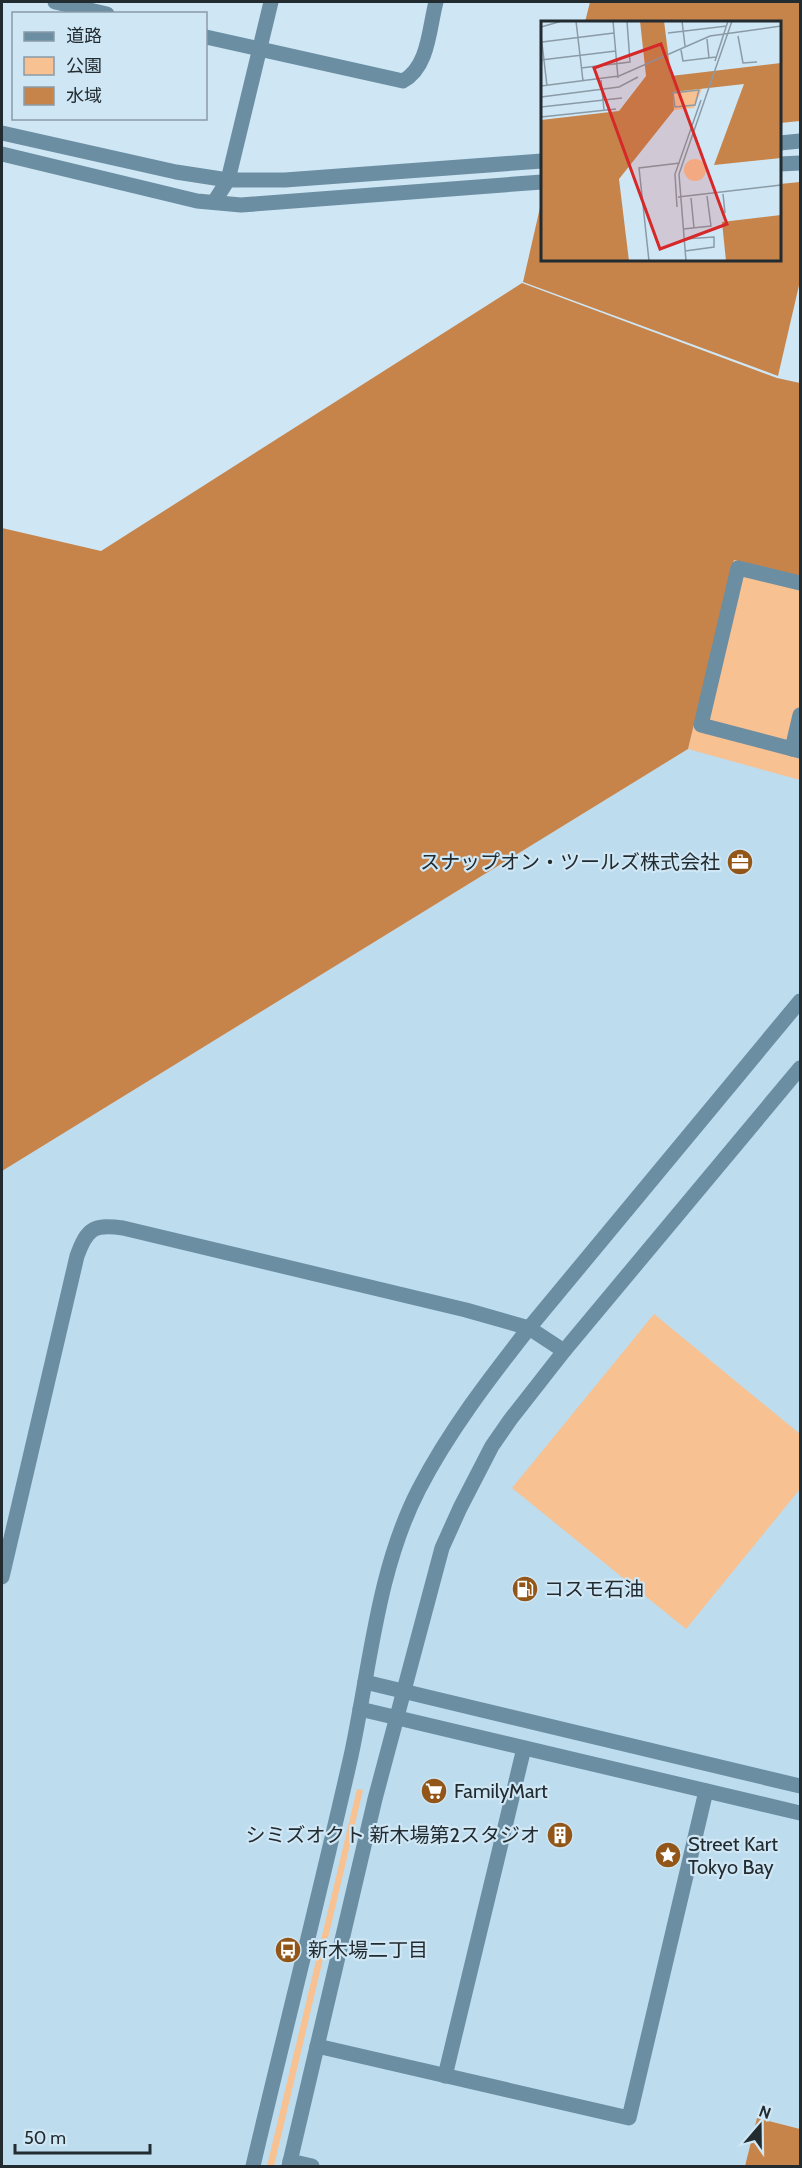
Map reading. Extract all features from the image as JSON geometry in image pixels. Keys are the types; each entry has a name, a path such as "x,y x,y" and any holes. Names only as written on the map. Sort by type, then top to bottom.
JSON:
{"street":[{"path":"56,2 98,12"},
{"path":"214,202 228,180 272,2"},
{"path":"207,36 403,81 413,75 421,64 436,2"},
{"path":"2,133 176,172 228,180 285,180 541,161"},
{"path":"781,143 801,141"},
{"path":"2,154 197,201 241,205 541,182"},
{"path":"781,164 801,162"},
{"path":"801,583 738,568 701,725 796,750 801,715"},
{"path":"253,2166 396,1549 418,1490 486,1383 529,1328 801,1001"},
{"path":"312,2166 289,2164 375,1798 442,1548 492,1446 564,1351 801,1068"},
{"path":"2,1577 77,1256 86,1234 99,1226 123,1228 466,1310 529,1328 564,1351"},
{"path":"365,1682 801,1786"},
{"path":"360,1709 801,1813"},
{"path":"445,2076 524,1748"},
{"path":"317,2046 629,2118 705,1791"}],"shaded area":[{"path":"800,576 800,2129 757,2118 745,2166 2,2166 2,1171 688,749"}],"green space":[{"path":"734,560 800,576 800,780 688,749"},
{"path":"654,1314 800,1434 800,1489 686,1629 512,1488"},
{"path":"357,1789 363,1790 274,2166 267,2166"}],"water":[{"path":"590,2 800,2 800,281 778,376 523,282 541,203 541,261 781,261 781,21 585,21"},
{"path":"522,283 777,378 800,383 800,576 734,560 688,749 2,1171 2,528 101,551"},
{"path":"757,2118 800,2129 800,2166 745,2166"}],"pier":[{"path":"800,121 800,182 781,184 781,123"}],"place":[{"name":"スナップオン・ツールズ株式会社","path":"740,862"},
{"name":"コスモ石油","path":"525,1589"},
{"name":"FamilyMart","path":"434,1791"},
{"name":"シミズオクト 新木場第2スタジオ","path":"560,1835"},
{"name":"Street Kart Tokyo Bay","path":"668,1855"},
{"name":"新木場二丁目","path":"288,1950"}]}
